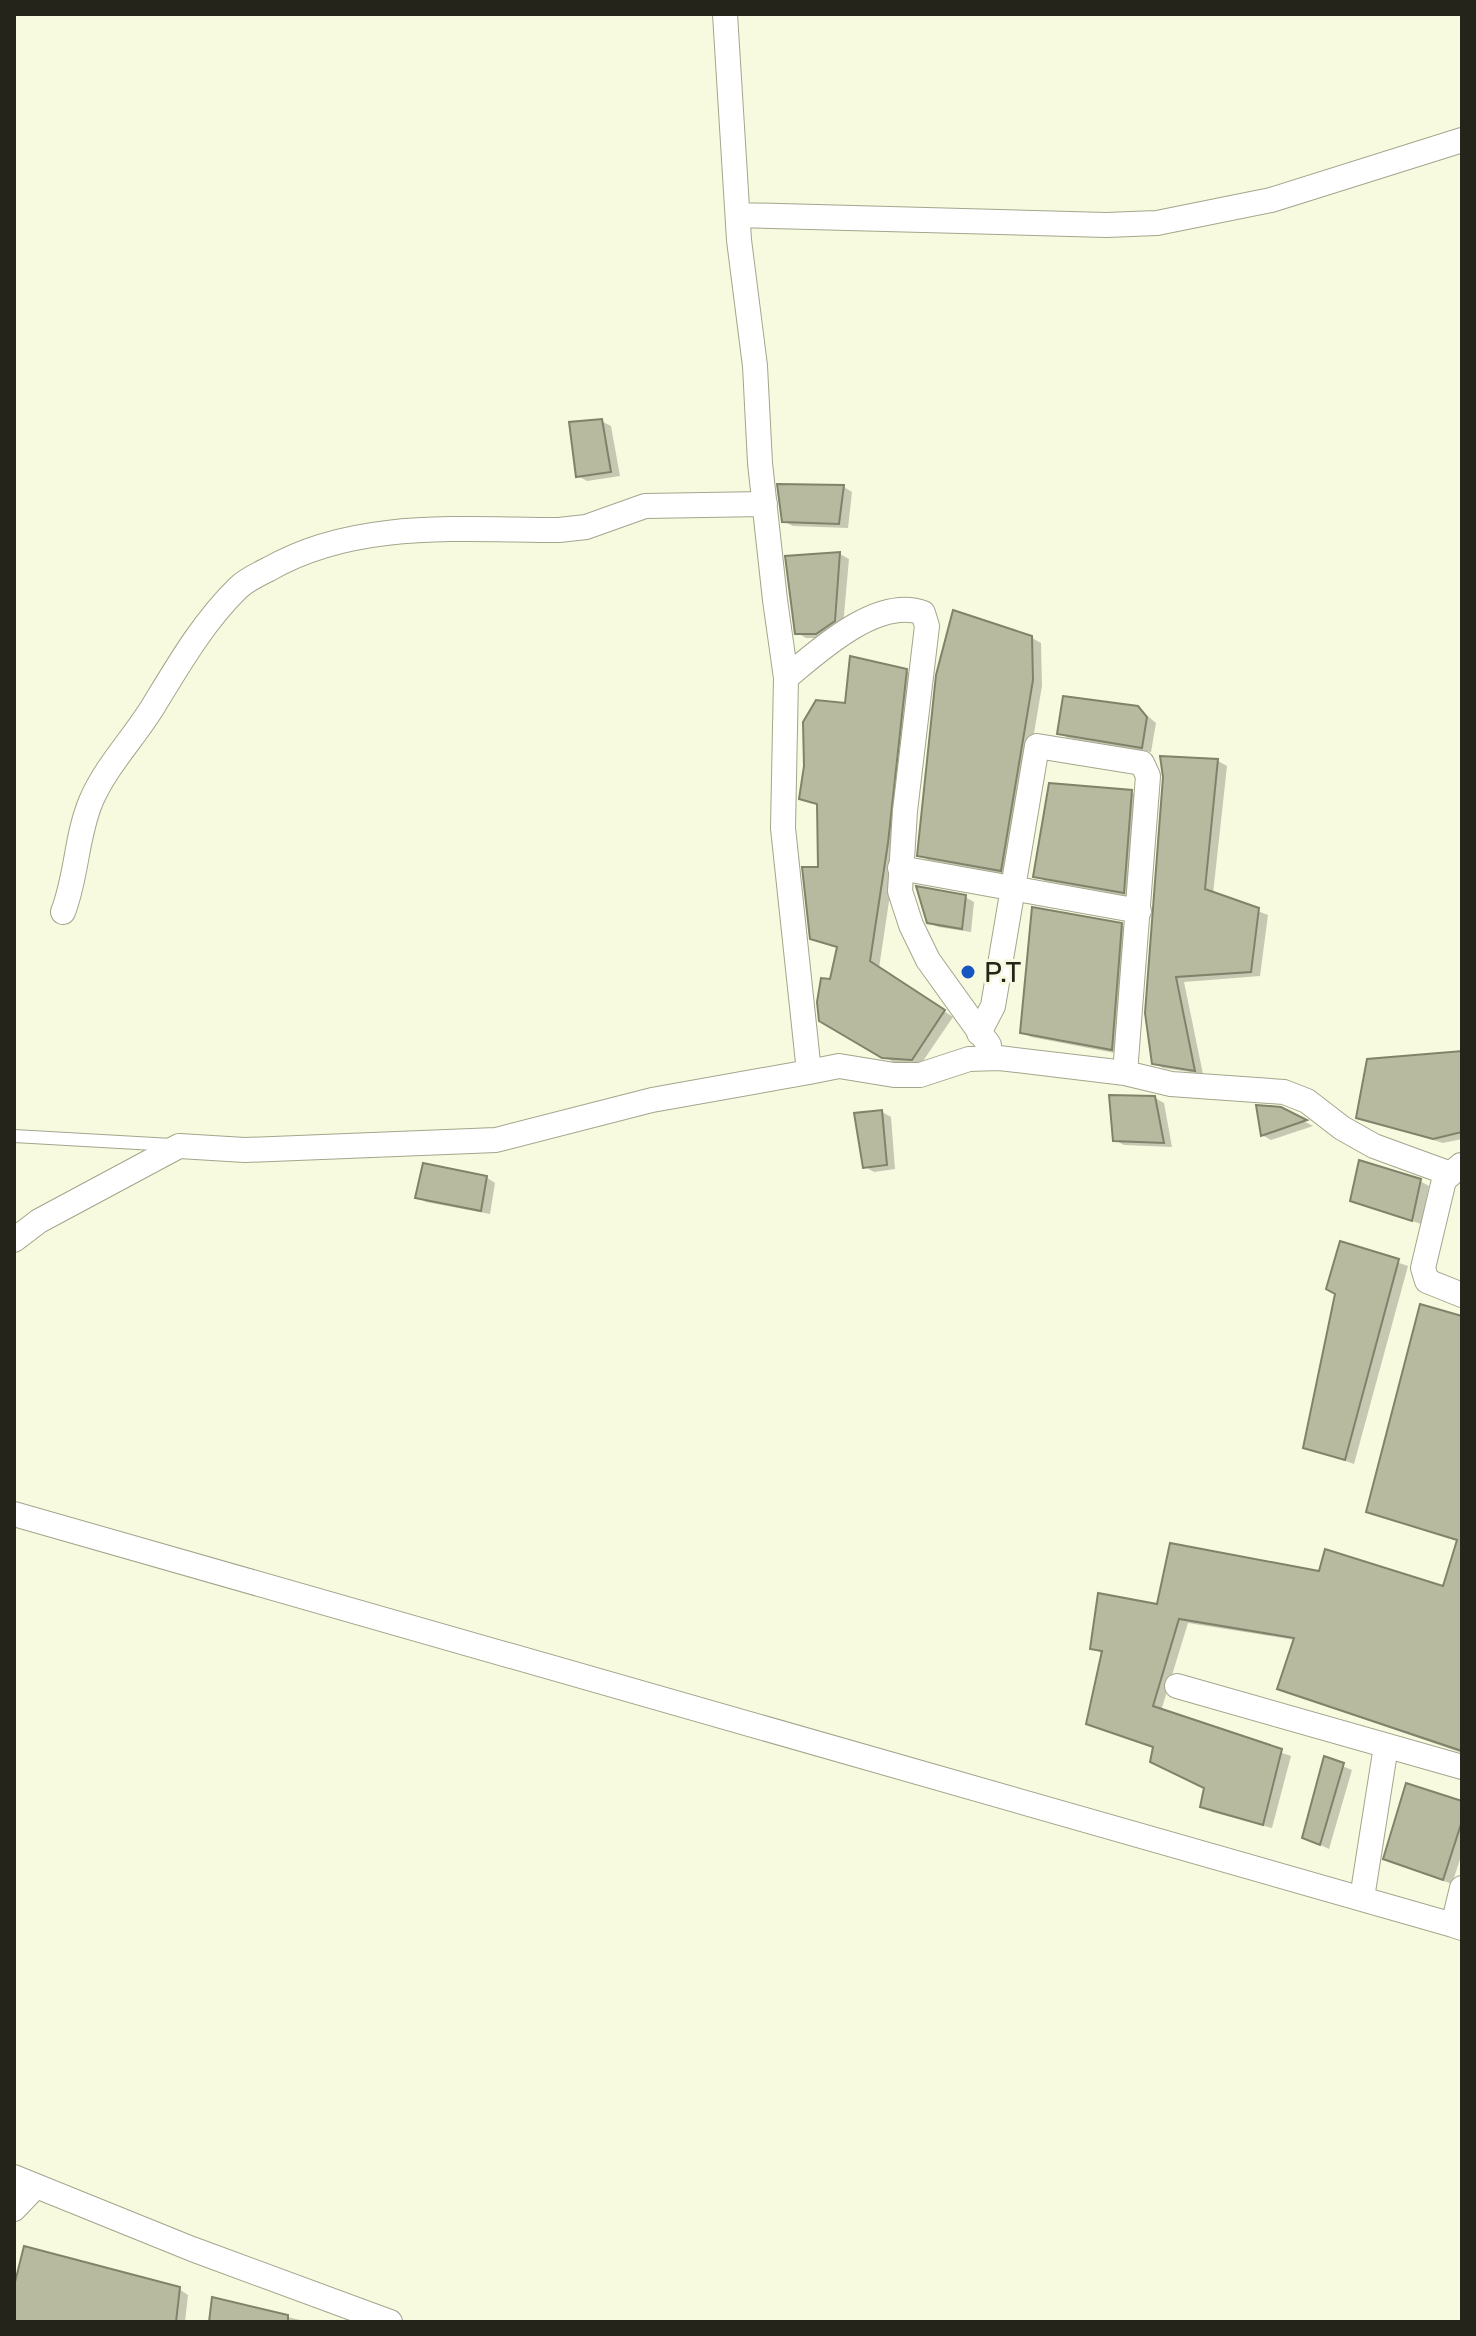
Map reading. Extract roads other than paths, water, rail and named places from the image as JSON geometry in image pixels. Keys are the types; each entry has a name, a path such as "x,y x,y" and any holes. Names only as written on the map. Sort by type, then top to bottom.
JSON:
{"street":[{"path":"725,14 739,215 755,366 765,504 786,678 783,828 809,1072"},
{"path":"739,215 1106,225 1157,223 1271,200 1462,140"},
{"path":"63,912 75,881 91,802 107,771 140,728 190,645 240,585 294,555 335,542 396,530 559,530 586,527 645,506 765,504"},
{"path":"786,678 828,642 854,627 900,610 923,613 927,626 925,651 900,891 911,925 928,960 999,1058"},
{"path":"979,1033 993,1006 1037,746 1142,763 1148,776 1125,1073"},
{"path":"900,868 1139,911"},
{"path":"14,1240 39,1221 179,1146 245,1150 496,1140 652,1100 839,1066 894,1075 920,1075 969,1059 999,1058 1125,1073 1171,1084 1296,1095 1374,1146 1455,1169 1423,1268 1427,1281 1462,1295"},
{"path":"14,1514 1457,1927 1462,1888"},
{"path":"1177,1686 1462,1767"},
{"path":"1362,1898 1386,1746"},
{"path":"14,2209 24,2182 390,2322"}],"lane":[{"path":"14,1136 179,1146"}],"place":[{"name":"P.T","path":"968,972"}]}
